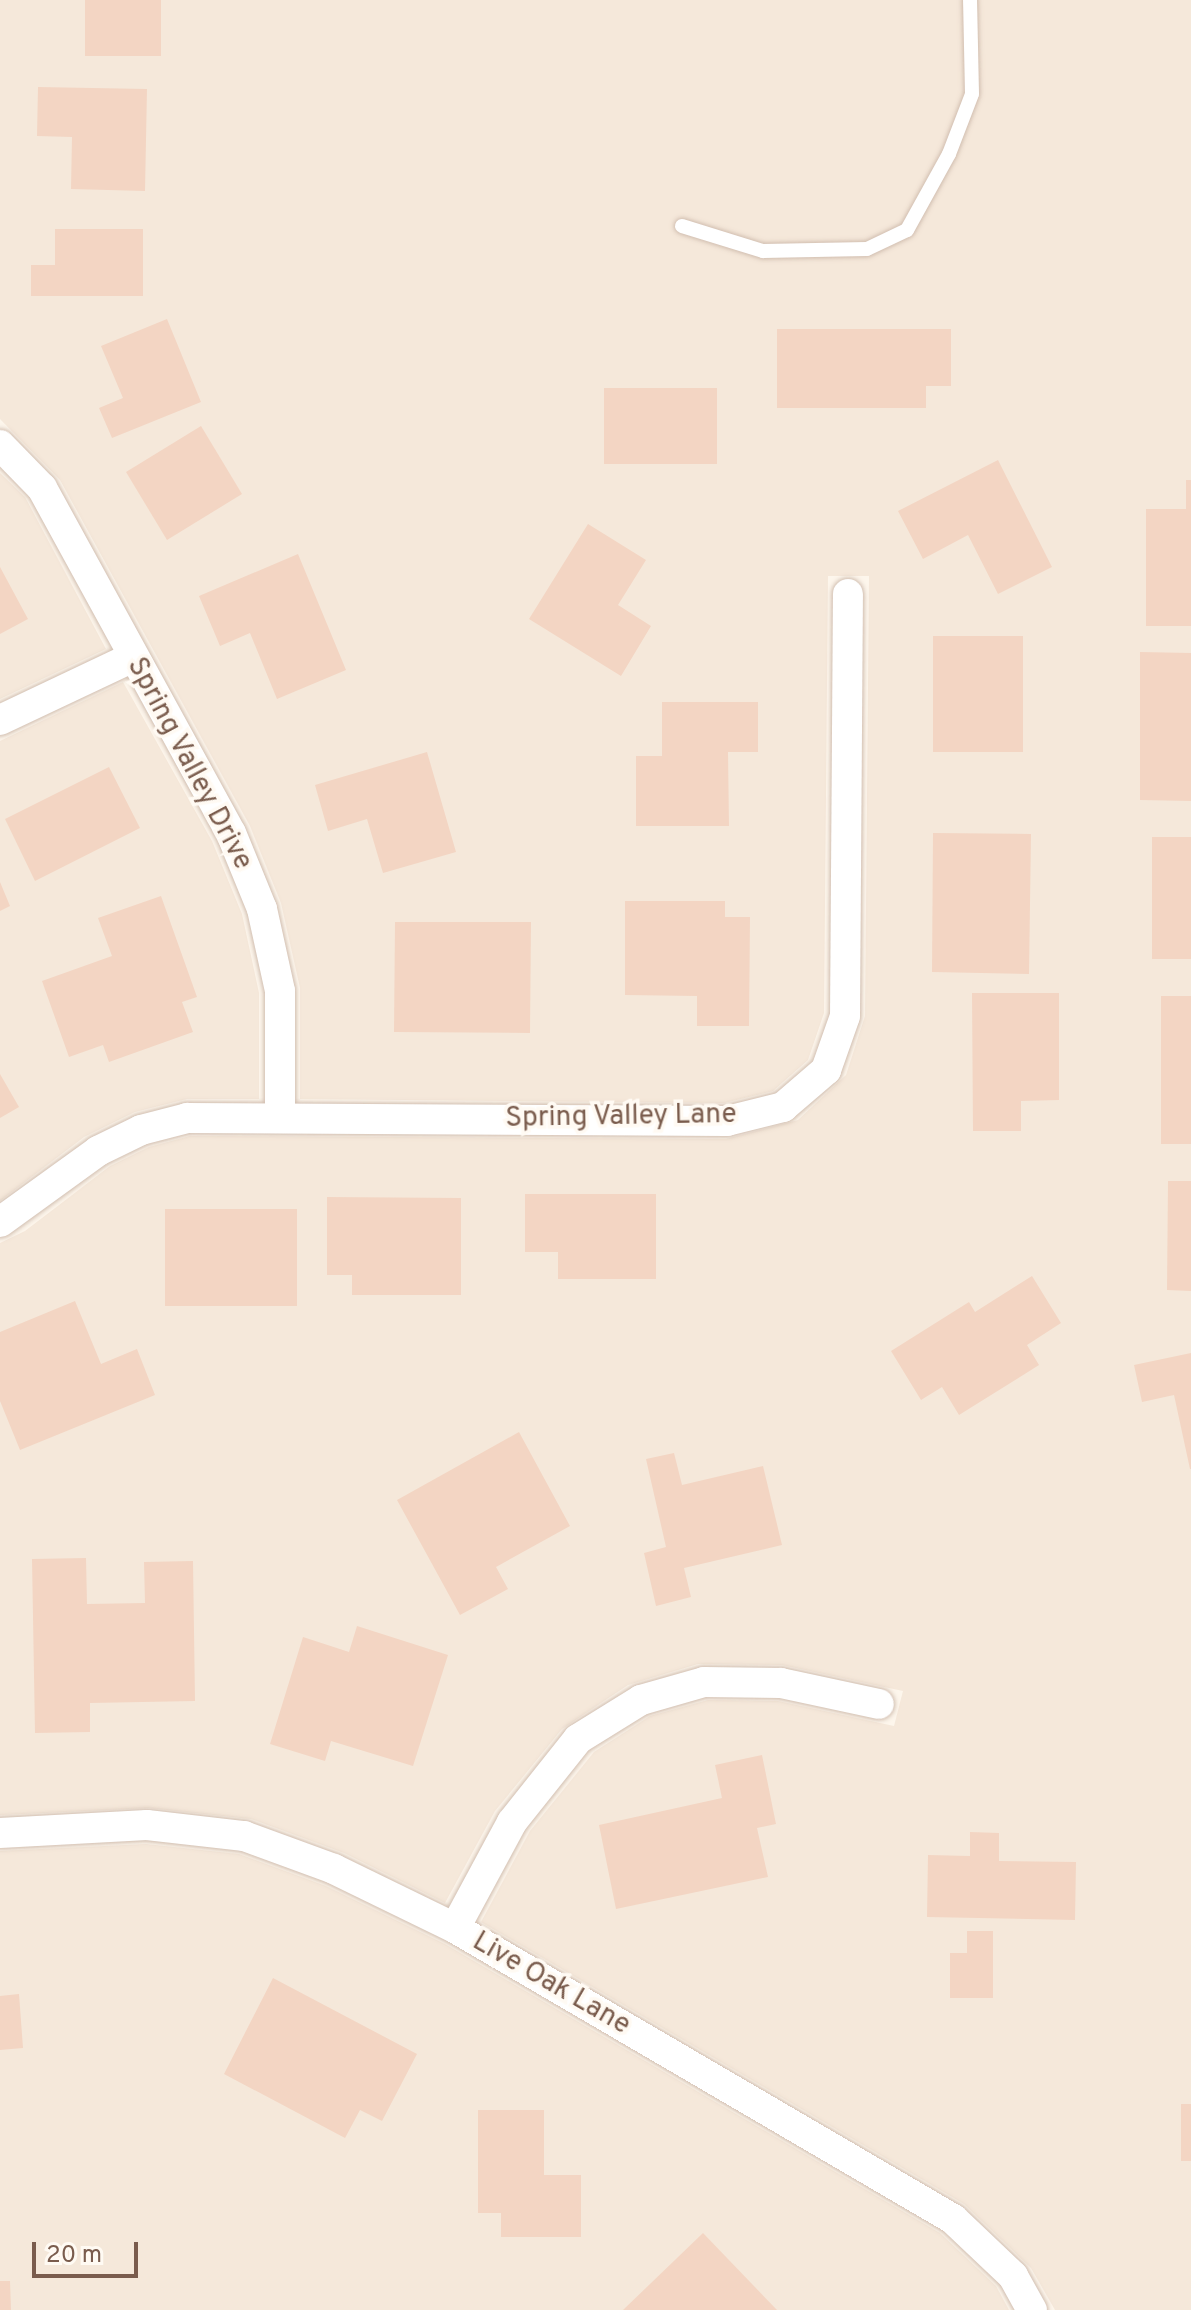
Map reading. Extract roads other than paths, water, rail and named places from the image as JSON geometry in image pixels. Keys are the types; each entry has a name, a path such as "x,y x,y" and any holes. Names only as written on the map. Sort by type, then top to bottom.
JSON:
{"street":[{"name":"Spring Valley Drive","path":"0,445 42,488 231,833 262,909 280,991 280,1117"},
{"name":"Spring Valley Lane","path":"0,1222 98,1151 141,1130 187,1118 727,1121 783,1107 826,1070 845,1016 848,594"},
{"path":"0,720 133,657"},
{"path":"455,1928 512,1822 578,1739 641,1700 704,1682 781,1683 879,1704"},
{"name":"Live Oak Lane","path":"0,1833 147,1825 244,1836 334,1869 455,1928 953,2219 1013,2276 1032,2310"}],"lane":[{"path":"682,226 763,251 867,249 907,230 949,154 972,94 970,0"}]}
